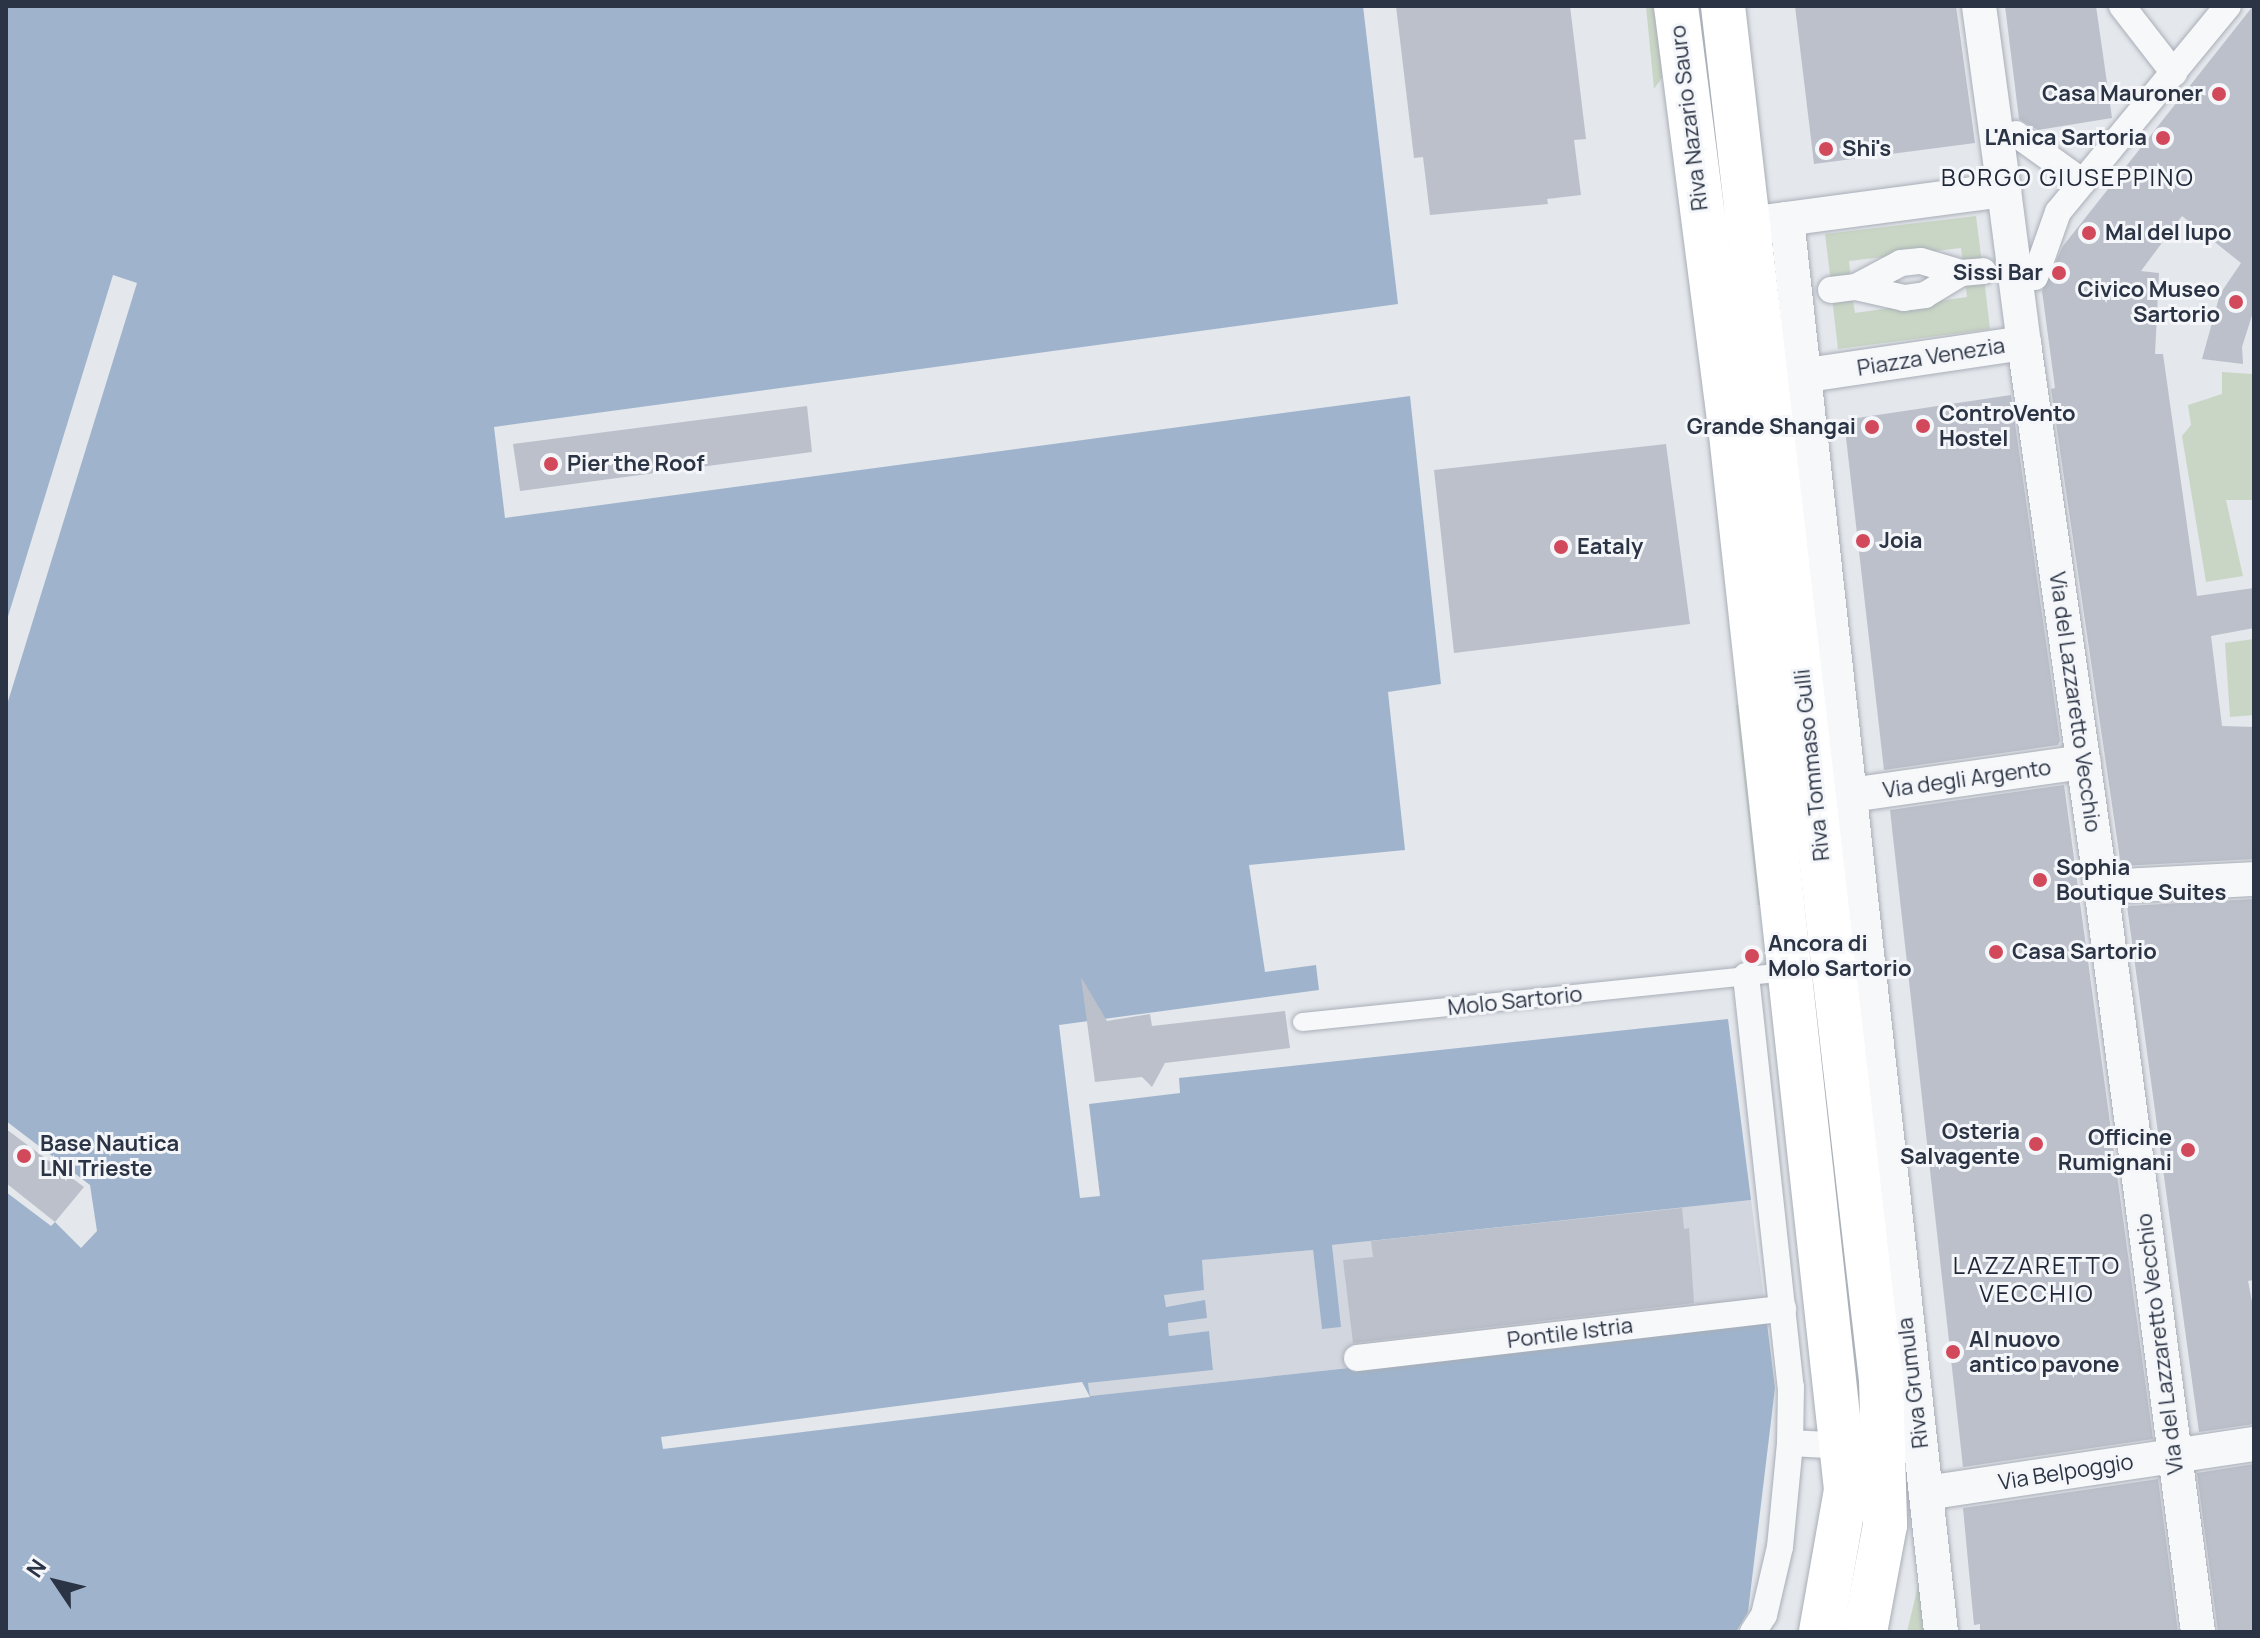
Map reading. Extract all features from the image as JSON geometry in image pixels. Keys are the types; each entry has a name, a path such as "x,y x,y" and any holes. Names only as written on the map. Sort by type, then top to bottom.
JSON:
{"main road":[{"name":"Riva Nazario Sauro","path":"1676,6 1703,230"},
{"name":"Riva Nazario Sauro","path":"1723,6 1767,221"},
{"path":"1767,221 1785,378"},
{"name":"Riva Tommaso Gulli","path":"1703,230 1792,972 1846,1490 1821,1632"},
{"name":"Riva Tommaso Gulli","path":"1785,378 1869,1143"},
{"name":"Riva Grumula","path":"1865,1632 1885,1525 1886,1474 1869,1143"}],"street":[{"name":"Piazza Venezia","path":"1785,378 2024,343 1979,6"},
{"path":"2034,267 2058,212 2228,7"},
{"path":"2122,9 2174,73"},
{"path":"2016,134 2083,182"},
{"path":"1785,378 1703,230 2004,190"},
{"path":"1843,289 1911,262 1972,272"},
{"name":"Via del Lazzaretto Vecchio","path":"2024,343 2101,887 2198,1632"},
{"name":"Riva Tommaso Gulli","path":"1785,378 1851,795 1869,1143"},
{"name":"Via degli Argento","path":"1851,795 2084,762"},
{"path":"2101,887 2254,879"},
{"path":"1737,978 1766,1157 1783,1309 1790,1443 1780,1547 1764,1615 1753,1632"},
{"name":"Riva Grumula","path":"1869,1143 1926,1493 1941,1632"},
{"name":"Pontile Istria","path":"1357,1358 1783,1309"},
{"path":"1790,1443 1828,1445"},
{"name":"Via Belpoggio","path":"1926,1493 2254,1444"}],"lane":[{"path":"1737,978 1792,972"},
{"name":"Molo Sartorio","path":"1302,1022 1737,978"}],"shaded area":[{"path":"1751,1200 1767,1323 1090,1396 1088,1383 1213,1370 1209,1331 1169,1336 1168,1323 1205,1301 1165,1307 1164,1294 1201,1260 1313,1250 1322,1328 1340,1327 1332,1245"}],"green space":[{"path":"1646,6 1659,6 1666,72 1654,89"},
{"path":"1976,216 1982,263 1963,265 1961,248 1849,261 1851,280 1831,283 1825,234"},
{"path":"1984,278 1990,329 1838,349 1832,298 1852,295 1855,313 1967,297 1965,280"},
{"path":"2254,369 2254,500 2226,500 2243,576 2206,582 2182,436 2191,425 2188,405 2222,394 2222,372 2253,374"},
{"path":"2254,639 2254,715 2230,717 2225,643"},
{"path":"1736,705 1743,705 1767,905 1758,905"},
{"path":"1921,1573 1927,1632 1907,1632"}],"water":[{"path":"6,6 1363,6 1398,304 494,427 505,518 1410,396 1441,684 1388,692 1405,850 1249,865 1265,972 1316,965 1319,990 1059,1025 1080,1198 1100,1196 1089,1104 1180,1093 1179,1078 1728,1019 1751,1200 1332,1245 1341,1327 1322,1329 1313,1250 1202,1260 1204,1290 1164,1295 1166,1307 1205,1300 1207,1318 1168,1323 1169,1336 1209,1331 1213,1370 1088,1383 1090,1396 1767,1323 1775,1388 1748,1612 1736,1632 6,1632 6,1192 51,1226 55,1222 81,1248 97,1231 90,1185 6,1121 6,708 137,283 113,275 6,623"}],"pier":[{"path":"1082,1382 1090,1397 663,1449 661,1437"}],"building":[{"path":"1396,6 1570,6 1586,139 1574,140 1581,195 1547,199 1548,204 1430,215 1423,157 1414,158"},
{"path":"1795,6 1956,6 1975,143 1814,164"},
{"path":"2005,6 2096,6 2112,118 2038,130 2019,119"},
{"path":"2253,6 2254,309 2242,347 2243,364 2202,359 2220,294 2241,263 2182,216 2141,271 2159,273 2155,354 2163,354 2197,596 2254,588 2254,628 2211,636 2222,726 2254,727 2254,859 2121,866 2051,389 2055,388 2042,291 2063,246"},
{"path":"2011,395 2060,741 2058,745 1884,770 1844,420"},
{"path":"807,406 812,452 520,491 513,444"},
{"name":"Eataly","path":"1666,444 1690,624 1454,653 1434,470"},
{"path":"2064,785 2153,1439 1963,1467 1890,810"},
{"path":"2254,899 2254,1280 2248,1281 2254,1312 2254,1424 2199,1432 2127,906"},
{"path":"1081,977 1107,1021 1150,1014 1152,1026 1285,1011 1290,1048 1165,1063 1152,1087 1142,1077 1095,1082"},
{"name":"Base Nautica LNI Trieste","path":"6,1129 84,1187 55,1222 6,1183"},
{"path":"1682,1208 1684,1229 1689,1228 1694,1303 1353,1343 1343,1260 1373,1257 1371,1241"},
{"path":"2254,1464 2254,1632 2218,1632 2197,1473"},
{"path":"2158,1479 2178,1632 1980,1632 1980,1624 1974,1625 1963,1508"}],"place":[{"name":"Casa Mauroner","path":"2219,94"},
{"name":"L'Anica Sartoria","path":"2163,138"},
{"name":"Shi's","path":"1826,149"},
{"name":"Mal del lupo","path":"2089,233"},
{"name":"Sissi Bar","path":"2059,273"},
{"name":"Civico Museo Sartorio","path":"2236,302"},
{"name":"ControVento Hostel","path":"1923,426"},
{"name":"Grande Shangai","path":"1872,427"},
{"name":"Pier the Roof","path":"551,464"},
{"name":"Joia","path":"1863,541"},
{"name":"Eataly","path":"1561,547"},
{"name":"Sophia Boutique Suites","path":"2040,880"},
{"name":"Casa Sartorio","path":"1996,952"},
{"name":"Ancora di Molo Sartorio","path":"1752,956"},
{"name":"Osteria Salvagente","path":"2036,1144"},
{"name":"Officine Rumignani","path":"2188,1150"},
{"name":"Base Nautica LNI Trieste","path":"24,1156"},
{"name":"Al nuovo antico pavone","path":"1953,1352"}],"district":[{"name":"BORGO GIUSEPPINO","path":"2068,177"},
{"name":"LAZZARETTO VECCHIO","path":"2037,1279"}]}
